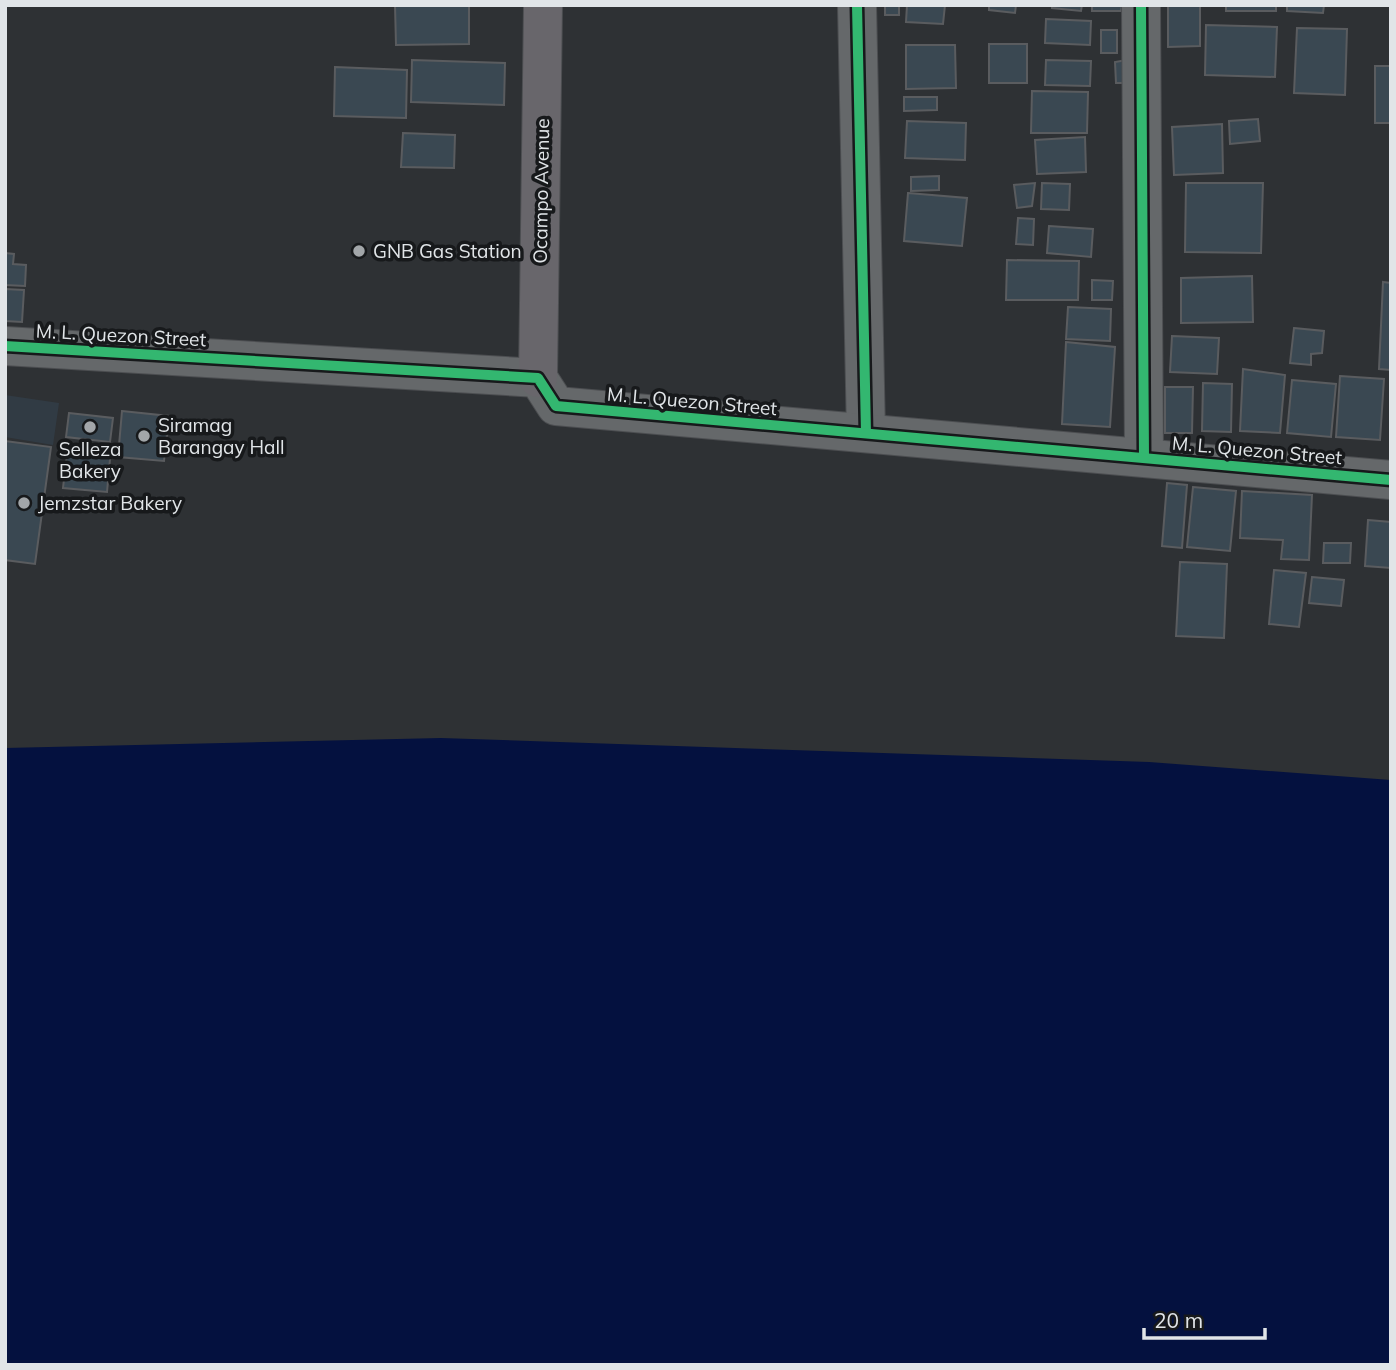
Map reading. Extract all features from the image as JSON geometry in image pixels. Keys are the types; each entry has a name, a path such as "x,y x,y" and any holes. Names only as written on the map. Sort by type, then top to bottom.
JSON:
{"main road":[{"name":"Ocampo Avenue","path":"538,378 543,5"}],"street":[{"path":"857,5 866,433"},
{"path":"1141,5 1144,457"},
{"name":"M. L. Quezon Street","path":"5,346 538,378 556,406 1391,480"}],"shaded area":[{"path":"5,395 59,403 53,445 5,437"},
{"path":"441,738 1149,762 1391,780 1391,1365 5,1365 5,748"}],"building":[{"path":"395,5 469,5 469,44 396,45"},
{"path":"885,5 899,5 899,15 885,15"},
{"path":"907,5 945,5 943,24 906,22"},
{"path":"989,5 1016,5 1015,13 989,10"},
{"path":"1052,5 1082,5 1081,11 1052,8"},
{"path":"1092,5 1122,5 1121,11 1092,11"},
{"path":"1168,5 1200,5 1200,46 1168,47"},
{"path":"1226,5 1276,5 1276,11 1226,11"},
{"path":"1287,5 1324,5 1323,13 1287,11"},
{"path":"1046,19 1091,21 1090,45 1045,43"},
{"path":"1206,25 1277,27 1275,77 1205,75"},
{"path":"1297,28 1347,29 1345,95 1294,93"},
{"path":"1101,30 1117,30 1117,53 1101,53"},
{"path":"989,44 1027,44 1027,83 989,83"},
{"path":"906,45 955,45 956,88 906,89"},
{"path":"412,60 505,63 504,105 411,102"},
{"path":"1046,60 1091,61 1090,86 1045,85"},
{"path":"1127,60 1127,83 1116,83 1115,62"},
{"path":"1375,66 1391,66 1391,123 1375,123"},
{"path":"335,67 407,70 406,118 334,116"},
{"path":"1032,91 1088,92 1087,133 1031,133"},
{"path":"904,97 937,97 937,110 904,111"},
{"path":"1258,119 1260,141 1230,144 1229,121"},
{"path":"907,121 966,123 965,160 905,158"},
{"path":"1222,124 1223,173 1174,175 1172,127"},
{"path":"403,133 455,135 454,168 401,167"},
{"path":"1085,137 1086,172 1037,174 1035,140"},
{"path":"939,176 939,190 911,191 911,177"},
{"path":"1035,183 1032,206 1017,208 1014,185"},
{"path":"1042,183 1070,184 1069,210 1041,209"},
{"path":"1186,183 1263,183 1261,253 1185,252"},
{"path":"908,193 967,198 962,246 904,241"},
{"path":"1018,218 1034,219 1033,245 1016,244"},
{"path":"1049,226 1093,229 1091,257 1047,253"},
{"path":"5,253 14,254 13,264 26,265 25,286 5,285"},
{"path":"1007,260 1079,261 1078,300 1006,300"},
{"path":"1252,276 1253,322 1181,323 1181,278"},
{"path":"1092,280 1113,281 1112,300 1092,300"},
{"path":"1383,282 1391,283 1391,370 1379,369"},
{"path":"5,289 24,290 22,322 5,321"},
{"path":"1068,307 1111,309 1110,341 1066,339"},
{"path":"1294,328 1324,331 1322,353 1311,354 1311,365 1290,363"},
{"path":"1172,336 1219,338 1217,374 1170,372"},
{"path":"1066,342 1115,347 1110,427 1062,424"},
{"path":"1243,369 1285,375 1280,433 1240,431"},
{"path":"1340,376 1384,379 1380,440 1336,437"},
{"path":"1292,380 1336,384 1331,437 1287,433"},
{"path":"1203,383 1232,384 1231,432 1202,431"},
{"path":"1165,387 1193,387 1192,433 1165,433"},
{"name":"Siramag Barangay Hall","path":"122,411 169,416 164,461 118,457"},
{"name":"Selleza Bakery","path":"69,413 113,418 110,442 66,437"},
{"name":"Jemzstar Bakery","path":"5,441 51,447 35,564 5,560"},
{"path":"68,444 111,448 107,492 63,488"},
{"path":"1167,483 1187,485 1182,548 1162,546"},
{"path":"1193,487 1236,491 1230,551 1187,547"},
{"path":"1242,491 1312,495 1309,560 1281,559 1283,540 1240,538"},
{"path":"1368,520 1391,522 1391,568 1365,566"},
{"path":"1324,543 1351,543 1350,563 1323,563"},
{"path":"1180,562 1227,564 1224,638 1176,636"},
{"path":"1274,570 1306,573 1299,627 1269,624"},
{"path":"1312,577 1344,580 1341,606 1309,603"}],"cycle path":[{"path":"857,5 866,433"},
{"path":"1141,5 1144,457"},
{"path":"5,346 538,378 556,406 1391,480"}],"place":[{"name":"GNB Gas Station","path":"359,251"},
{"name":"Selleza Bakery","path":"90,427"},
{"name":"Siramag Barangay Hall","path":"144,436"},
{"name":"Jemzstar Bakery","path":"24,503"}]}
